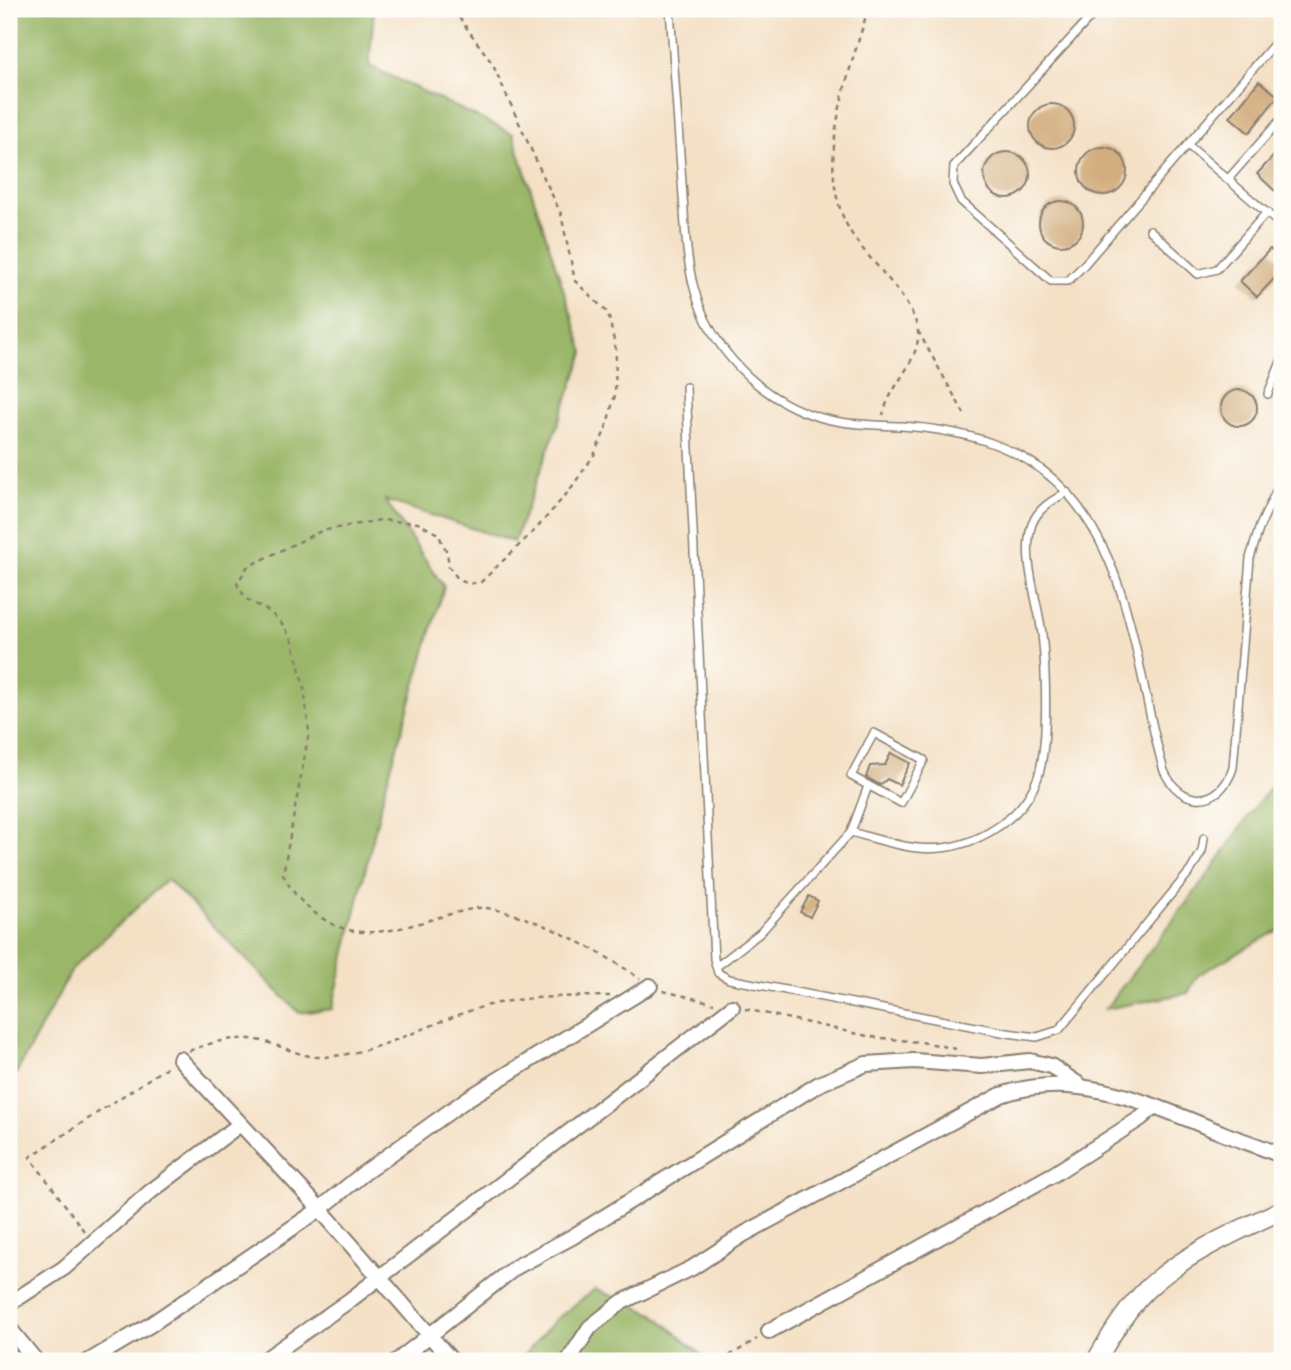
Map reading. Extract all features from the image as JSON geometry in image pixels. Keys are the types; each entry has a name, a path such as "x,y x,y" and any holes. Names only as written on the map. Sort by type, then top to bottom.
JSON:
{"street":[{"path":"89,1361 150,1325 320,1209 365,1173 467,1100 650,986"},
{"path":"263,1361 380,1277 732,1007"},
{"path":"180,1059 320,1209 452,1361"},
{"path":"397,1361 516,1267 584,1230 819,1084 866,1064 914,1061 982,1066 1030,1060 1051,1066 1081,1086"},
{"path":"568,1361 590,1327 622,1302 692,1268 744,1234 1001,1095 1020,1088 1081,1086 1155,1106 1282,1156"},
{"path":"769,1331 1054,1174 1155,1106"},
{"path":"9,1304 64,1268 150,1192 239,1125"},
{"path":"1096,1361 1132,1306 1164,1276 1282,1210"},
{"path":"9,1328 36,1361"}],"lane":[{"path":"670,9 690,267 694,288 709,328 740,368 783,402 821,418 937,428 978,437 1016,453 1066,492 1098,538 1116,577 1168,780 1179,792 1192,798 1205,799 1220,792 1233,768 1250,558 1282,478"},
{"path":"1098,9 954,166 953,184 961,201 1051,281 1068,281 1189,146 1282,35"},
{"path":"1229,178 1282,118"},
{"path":"1189,146 1282,226"},
{"path":"1150,230 1198,274 1209,274 1217,269 1267,212"},
{"path":"1268,394 1282,359"},
{"path":"686,387 718,973 729,979 1007,1033 1045,1037 1059,1030 1077,1013 1191,870 1202,851 1204,838"},
{"path":"851,832 918,848 962,844 996,829 1029,794 1041,765 1045,679 1029,540 1037,514 1066,492"},
{"path":"874,733 924,760 901,803 868,786 851,776 874,733"},
{"path":"716,967 761,933 851,832 868,786"}],"path":[{"path":"453,9 492,63 555,202 575,281 608,313 616,350 615,395 594,455 569,491 530,536 481,582 468,584 458,579 449,567 438,534 418,523 380,520 321,531 247,567 237,584 240,593 270,612 284,626 293,642 309,732 283,874 291,891 310,910 339,929 366,933 394,930 482,907 506,911 618,963 650,986 671,995 872,1037 928,1042 964,1051"},
{"path":"868,9 842,102 831,157 835,194 856,242 905,302 918,331 966,417"},
{"path":"883,425 886,403 915,351 918,331"},
{"path":"92,1242 30,1157 190,1050 242,1038 262,1041 303,1055 322,1057 356,1053 404,1039 481,1007 530,998 619,995"},
{"path":"721,1361 769,1331"}],"green space":[{"path":"9,9 374,9 369,66 513,134 584,353 514,542 385,500 444,587 385,788 332,1009 299,1013 167,879 73,968 9,1087"},
{"path":"1282,774 1282,928 1198,975 1188,993 1105,1009 1211,871 1256,805"},
{"path":"595,1289 654,1314 709,1361 519,1361 554,1321"}],"building":[{"path":"1259,81 1278,96 1249,133 1230,117"},
{"path":"1052,104 1061,105 1068,110 1073,117 1073,135 1068,142 1061,147 1052,148 1043,147 1036,142 1031,135 1030,126 1031,117 1036,110 1043,105"},
{"path":"1103,147 1120,154 1127,171 1120,188 1103,195 1086,188 1079,171 1086,154"},
{"path":"1282,147 1282,184 1275,191 1257,174"},
{"path":"1007,152 1023,159 1030,175 1023,191 1007,198 991,191 984,175 991,159"},
{"path":"1061,201 1070,202 1077,207 1082,214 1082,232 1077,239 1070,244 1061,245 1052,244 1045,239 1040,232 1039,223 1040,214 1045,207 1052,202"},
{"path":"1270,249 1282,261 1282,270 1257,297 1240,281"},
{"path":"1239,390 1252,395 1257,408 1252,421 1239,426 1226,421 1221,408 1226,395"},
{"path":"891,753 910,763 899,785 887,779 880,785 866,777 870,766 885,765"},
{"path":"809,896 818,901 810,917 800,912"}]}
